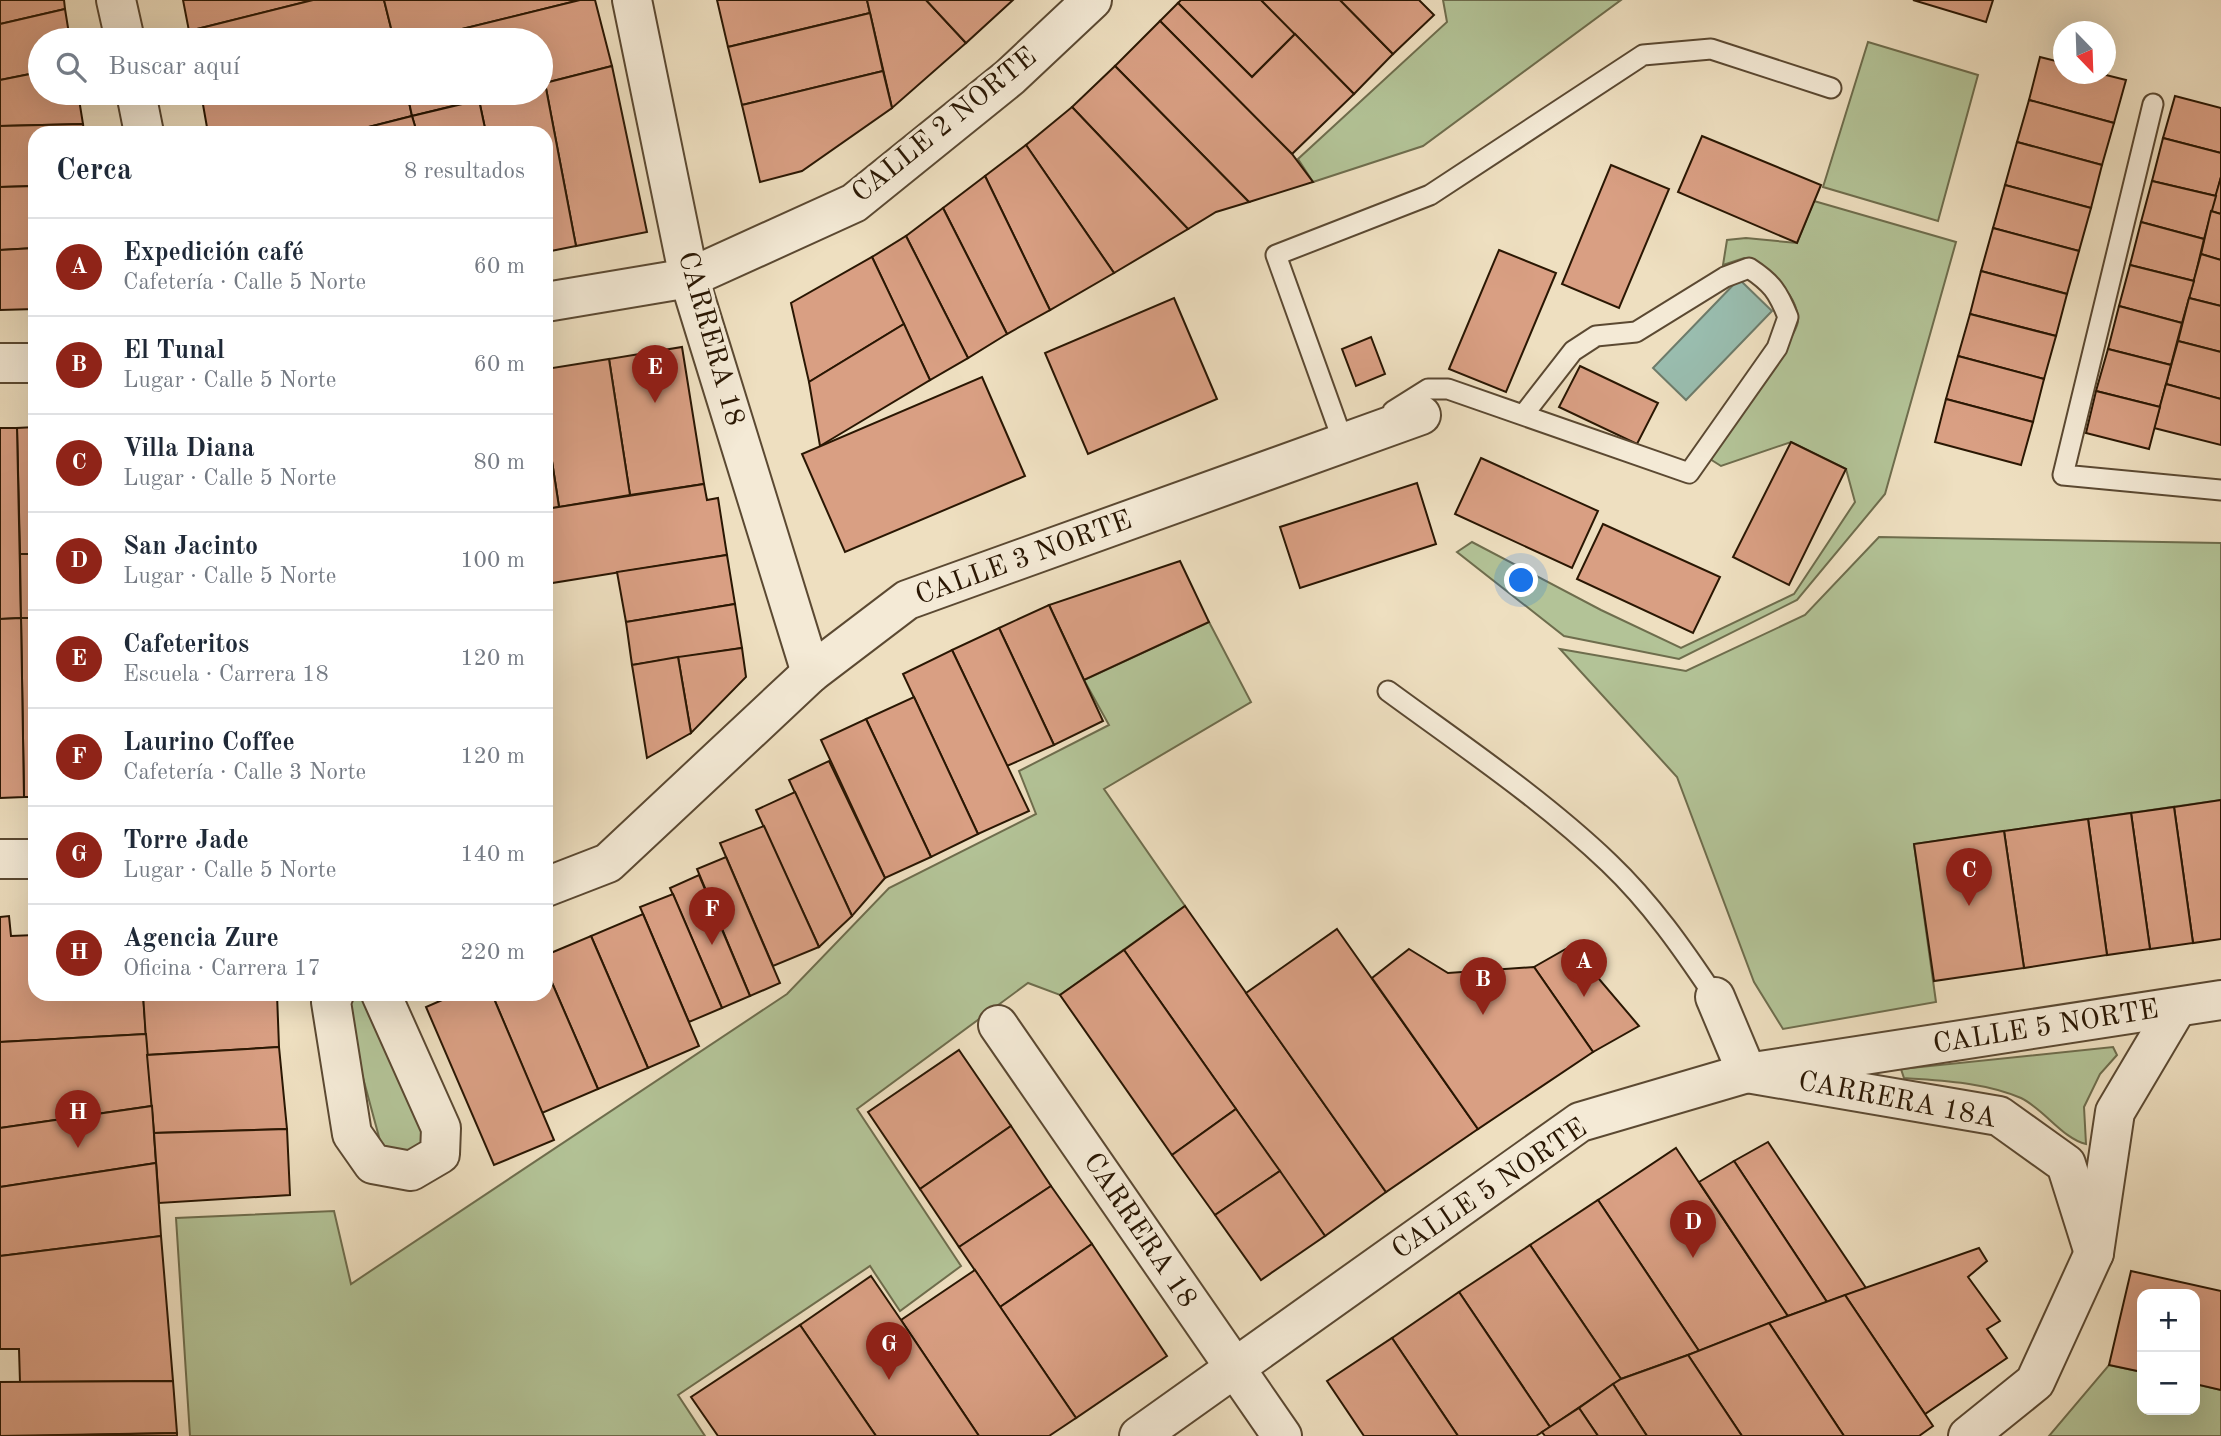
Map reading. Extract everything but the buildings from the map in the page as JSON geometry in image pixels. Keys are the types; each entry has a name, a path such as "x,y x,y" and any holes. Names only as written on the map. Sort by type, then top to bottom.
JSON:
{"street":[{"path":"116,0 122,28"},
{"name":"CARRERA 18","path":"632,0 689,278 811,673"},
{"name":"CALLE 2 NORTE","path":"553,301 689,278 854,203 1010,77 1092,0"},
{"path":"138,105 143,126"},
{"path":"0,363 28,363"},
{"name":"CALLE 3 NORTE","path":"553,884 608,863 811,673 907,600 1421,415"},
{"path":"0,859 28,859"},
{"path":"1715,997 1747,1073"},
{"name":"CALLE 5 NORTE","path":"1139,1436 1580,1122 1747,1073 2221,1000"},
{"path":"331,1001 352,1134 373,1164 411,1171 440,1154 441,1128 384,1001"},
{"path":"1968,1436 2035,1382 2094,1253 2115,1112 2176,1009"},
{"name":"CARRERA 18","path":"998,1025 1282,1436"},
{"name":"CARRERA 18A","path":"1747,1073 1999,1115 2066,1164 2094,1253"}],"lane":[{"path":"1524,414 1573,351 1596,336 1636,332 1725,277 1749,268 1778,292 1788,317 1777,348 1689,473 1448,389 1428,389 1344,444 1276,255 1430,195 1643,55 1711,49 1831,88"},
{"path":"2153,104 2063,475 2221,490"},
{"path":"1388,691 1532,798 1609,863 1665,923 1715,997"}],"shaded area":[{"path":"1443,0 1621,0 1423,146 1313,182 1298,159 1447,22"},
{"path":"1868,42 1978,75 1938,221 1823,187"},
{"path":"1814,201 1956,242 1885,494 1797,600 1679,659 1564,636 1457,552 1472,542 1601,610 1681,648 1794,594 1855,502 1846,469 1791,442 1721,466 1710,459 1774,366 1798,321 1797,310 1787,291 1762,269 1744,258 1723,265 1727,240 1746,238 1797,243"},
{"path":"1739,279 1772,311 1686,400 1653,368"},
{"path":"1879,537 2221,543 2221,800 1914,844 1936,1002 1783,1029 1754,982 1677,777 1560,649 1686,671 1805,615"},
{"path":"1209,622 1251,702 1104,789 1185,906 1060,995 1028,983 857,1109 961,1266 900,1311 870,1266 678,1395 705,1436 190,1436 176,1218 334,1211 351,1284 787,994 889,888 1036,814 1019,771 1109,725 1084,680"},
{"path":"345,1001 371,1001 424,1133 419,1153 382,1148 343,1004"},
{"path":"2113,1047 2117,1055 2100,1074 2084,1107 2086,1144 2069,1136 2021,1098 1978,1085 1904,1078 1901,1069"},
{"path":"2109,1365 2137,1371 2137,1415 2200,1415 2200,1385 2221,1390 2221,1436 2049,1436"}],"place":[{"name":"Cafeteritos","path":"655,403"},
{"name":"Villa Diana","path":"1969,906"},
{"name":"Laurino Coffee","path":"712,945"},
{"name":"Expedición café","path":"1584,997"},
{"name":"El Tunal","path":"1483,1015"},
{"name":"Agencia Zure","path":"78,1148"},
{"name":"San Jacinto","path":"1693,1258"},
{"name":"Torre Jade","path":"889,1380"}]}
